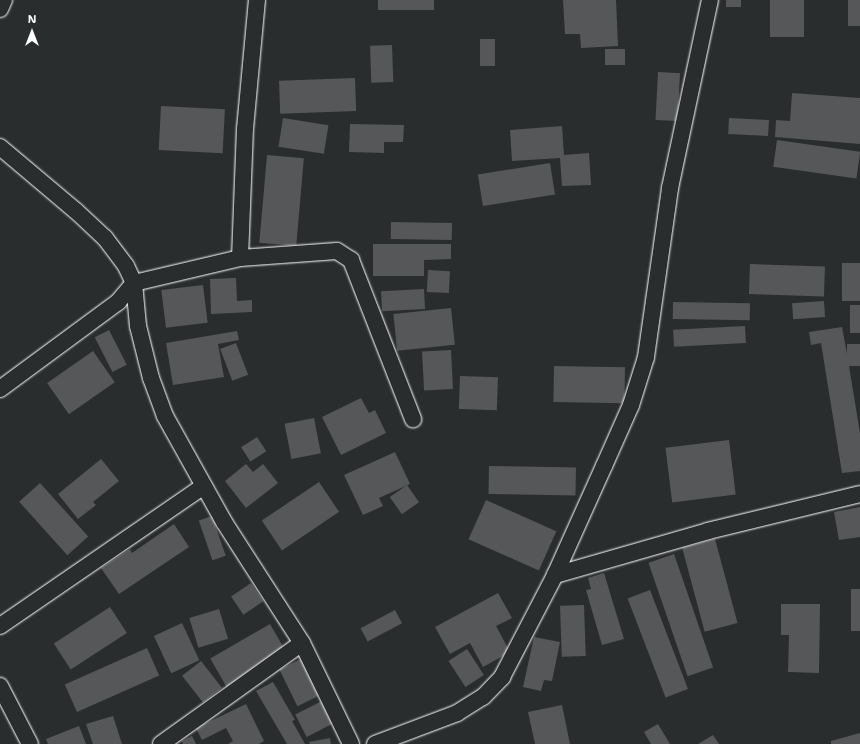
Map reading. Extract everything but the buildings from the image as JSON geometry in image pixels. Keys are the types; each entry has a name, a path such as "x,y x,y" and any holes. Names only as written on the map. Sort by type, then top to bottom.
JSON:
{"street":[{"path":"0,9 4,0"},
{"path":"240,258 245,129 257,0"},
{"path":"375,744 457,713 483,697 502,677 515,656 554,575 631,405 646,357 670,188 710,0"},
{"path":"0,147 105,238 126,266 134,283 138,326 151,378 165,416 224,522 302,643 351,744"},
{"path":"0,389 118,302 134,283 240,258 337,251 351,260 413,419"},
{"path":"0,626 204,486"},
{"path":"554,575 708,531 860,494"},
{"path":"161,744 302,643"},
{"path":"0,686 30,744"}]}
